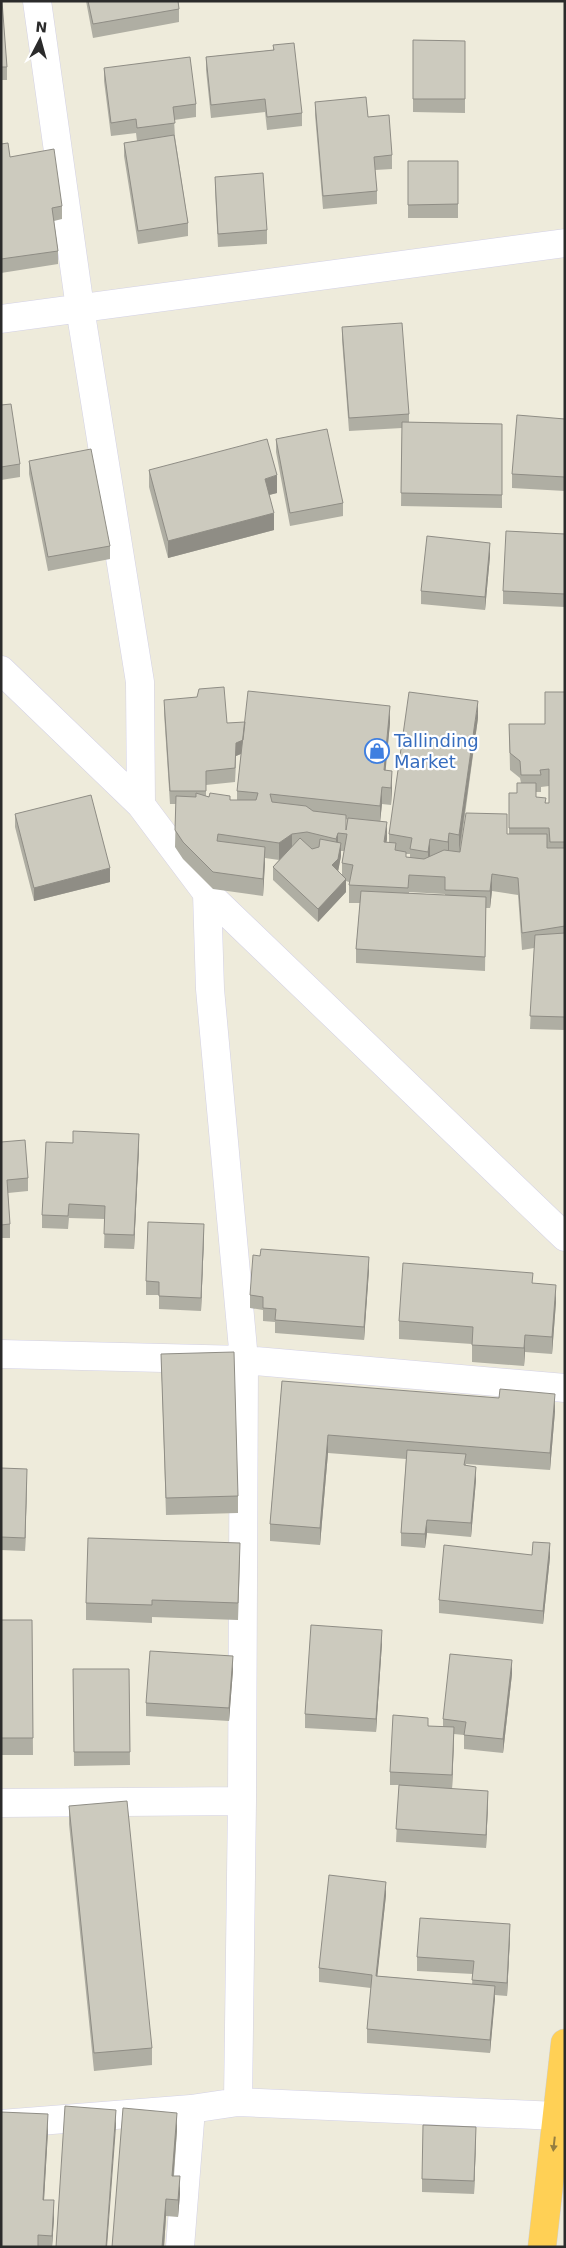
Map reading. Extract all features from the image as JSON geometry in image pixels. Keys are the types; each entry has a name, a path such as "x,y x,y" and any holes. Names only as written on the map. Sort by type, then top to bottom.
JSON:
{"highway":[{"path":"542,2247 565,2043"}],"street":[{"path":"37,1 80,308 140,682 141,805"},
{"path":"1,319 565,243"},
{"path":"1,670 141,805 207,892 565,1237"},
{"path":"207,892 210,990 244,1360 242,1801 238,2102"},
{"path":"1,1354 244,1360 565,1388"},
{"path":"1,1803 242,1801"},
{"path":"1,2124 191,2109 238,2102 557,2116"},
{"path":"180,2247 191,2109"}],"building":[{"path":"2,1 7,67 1,67"},
{"path":"88,1 178,1 179,9 93,24"},
{"path":"413,40 465,41 465,99 413,99"},
{"path":"294,43 302,113 267,117 265,99 211,105 206,57 274,50 273,45"},
{"path":"190,57 196,104 173,107 175,123 137,128 136,119 111,123 104,68"},
{"path":"366,97 368,117 389,115 392,155 374,157 377,191 323,196 315,102"},
{"path":"174,135 188,223 138,231 124,143"},
{"path":"8,143 10,157 54,149 62,206 52,208 58,251 1,259 1,144"},
{"path":"408,161 458,161 458,204 408,205"},
{"path":"263,173 267,230 218,234 215,177"},
{"path":"402,323 409,414 349,418 342,327"},
{"path":"11,404 20,464 1,467 1,405"},
{"path":"517,415 565,419 565,477 512,474"},
{"path":"402,422 502,424 502,495 401,493"},
{"path":"327,429 343,503 290,513 276,439"},
{"path":"267,439 277,475 265,479 274,513 168,541 149,470"},
{"path":"91,449 110,546 48,557 29,461"},
{"path":"506,531 565,534 565,594 503,591"},
{"path":"427,536 490,543 485,597 421,591"},
{"path":"224,687 227,723 245,722 243,740 236,743 235,768 206,771 206,791 170,791 164,700 197,697 199,689"},
{"path":"248,691 390,706 384,770 392,771 391,788 382,787 380,806 270,794 272,802 306,806 313,811 346,815 346,830 348,818 387,822 384,842 396,843 395,850 406,852 406,857 424,859 444,850 460,852 466,813 507,814 507,834 547,834 547,848 565,848 565,926 522,933 518,878 492,874 490,891 445,890 445,877 409,875 408,888 349,885 353,865 342,863 347,834 338,833 336,839 307,832 292,834 279,843 218,834 217,841 265,847 263,879 213,872 183,842 175,830 176,796 196,797 196,793 209,797 210,793 230,796 230,800 256,800 258,793 237,791"},
{"path":"409,692 478,701 459,835 449,833 448,842 430,839 428,852 410,849 412,838 389,834"},
{"path":"545,692 565,692 565,842 550,842 549,828 509,828 509,793 517,793 517,783 536,783 536,797 546,798 545,803 549,803 549,769 540,770 541,775 521,775 520,761 510,753 509,724 545,724"},
{"path":"91,795 110,868 34,888 15,814"},
{"path":"300,838 312,849 319,847 320,839 341,843 338,859 332,865 346,879 318,909 273,867"},
{"path":"361,891 486,897 485,957 356,949"},
{"path":"565,933 565,1017 530,1016 535,935"},
{"path":"73,1131 139,1134 134,1235 104,1234 105,1206 69,1204 68,1216 42,1215 46,1142 73,1143"},
{"path":"25,1140 28,1178 7,1180 10,1224 1,1225 1,1142"},
{"path":"148,1222 204,1224 201,1298 159,1296 159,1282 146,1281"},
{"path":"261,1249 369,1257 364,1327 275,1320 276,1309 263,1308 263,1297 250,1295 253,1255 260,1256"},
{"path":"403,1263 533,1273 532,1283 556,1285 552,1337 525,1335 524,1348 472,1345 473,1327 399,1321"},
{"path":"234,1352 238,1496 166,1498 161,1354"},
{"path":"282,1381 499,1398 500,1389 555,1394 550,1453 328,1435 320,1528 270,1524"},
{"path":"407,1450 466,1454 464,1465 476,1467 471,1523 427,1520 425,1534 401,1533"},
{"path":"1,1468 27,1469 25,1538 1,1537"},
{"path":"88,1538 240,1543 238,1603 152,1600 152,1605 86,1603"},
{"path":"533,1542 550,1543 543,1611 439,1600 444,1545 532,1555"},
{"path":"1,1620 32,1620 33,1738 1,1738"},
{"path":"311,1625 382,1630 376,1719 305,1714"},
{"path":"150,1651 233,1656 229,1708 146,1703"},
{"path":"450,1654 512,1660 503,1739 464,1735 466,1722 443,1719"},
{"path":"73,1669 129,1669 130,1752 74,1752"},
{"path":"393,1715 428,1718 428,1726 454,1727 452,1775 390,1772"},
{"path":"399,1785 488,1791 486,1835 396,1829"},
{"path":"127,1801 152,2048 94,2053 69,1806"},
{"path":"329,1875 386,1882 376,1976 495,1986 490,2040 367,2029 372,1975 319,1968"},
{"path":"420,1918 510,1924 507,1983 472,1980 474,1961 417,1957"},
{"path":"65,2106 116,2110 106,2247 56,2247"},
{"path":"123,2108 177,2113 172,2176 180,2176 178,2200 166,2199 162,2247 112,2247"},
{"path":"1,2112 48,2114 43,2200 54,2200 52,2236 38,2235 38,2247 1,2247"},
{"path":"423,2125 476,2127 474,2181 422,2179"}],"place":[{"name":"Tallinding Market","path":"377,751"}]}
